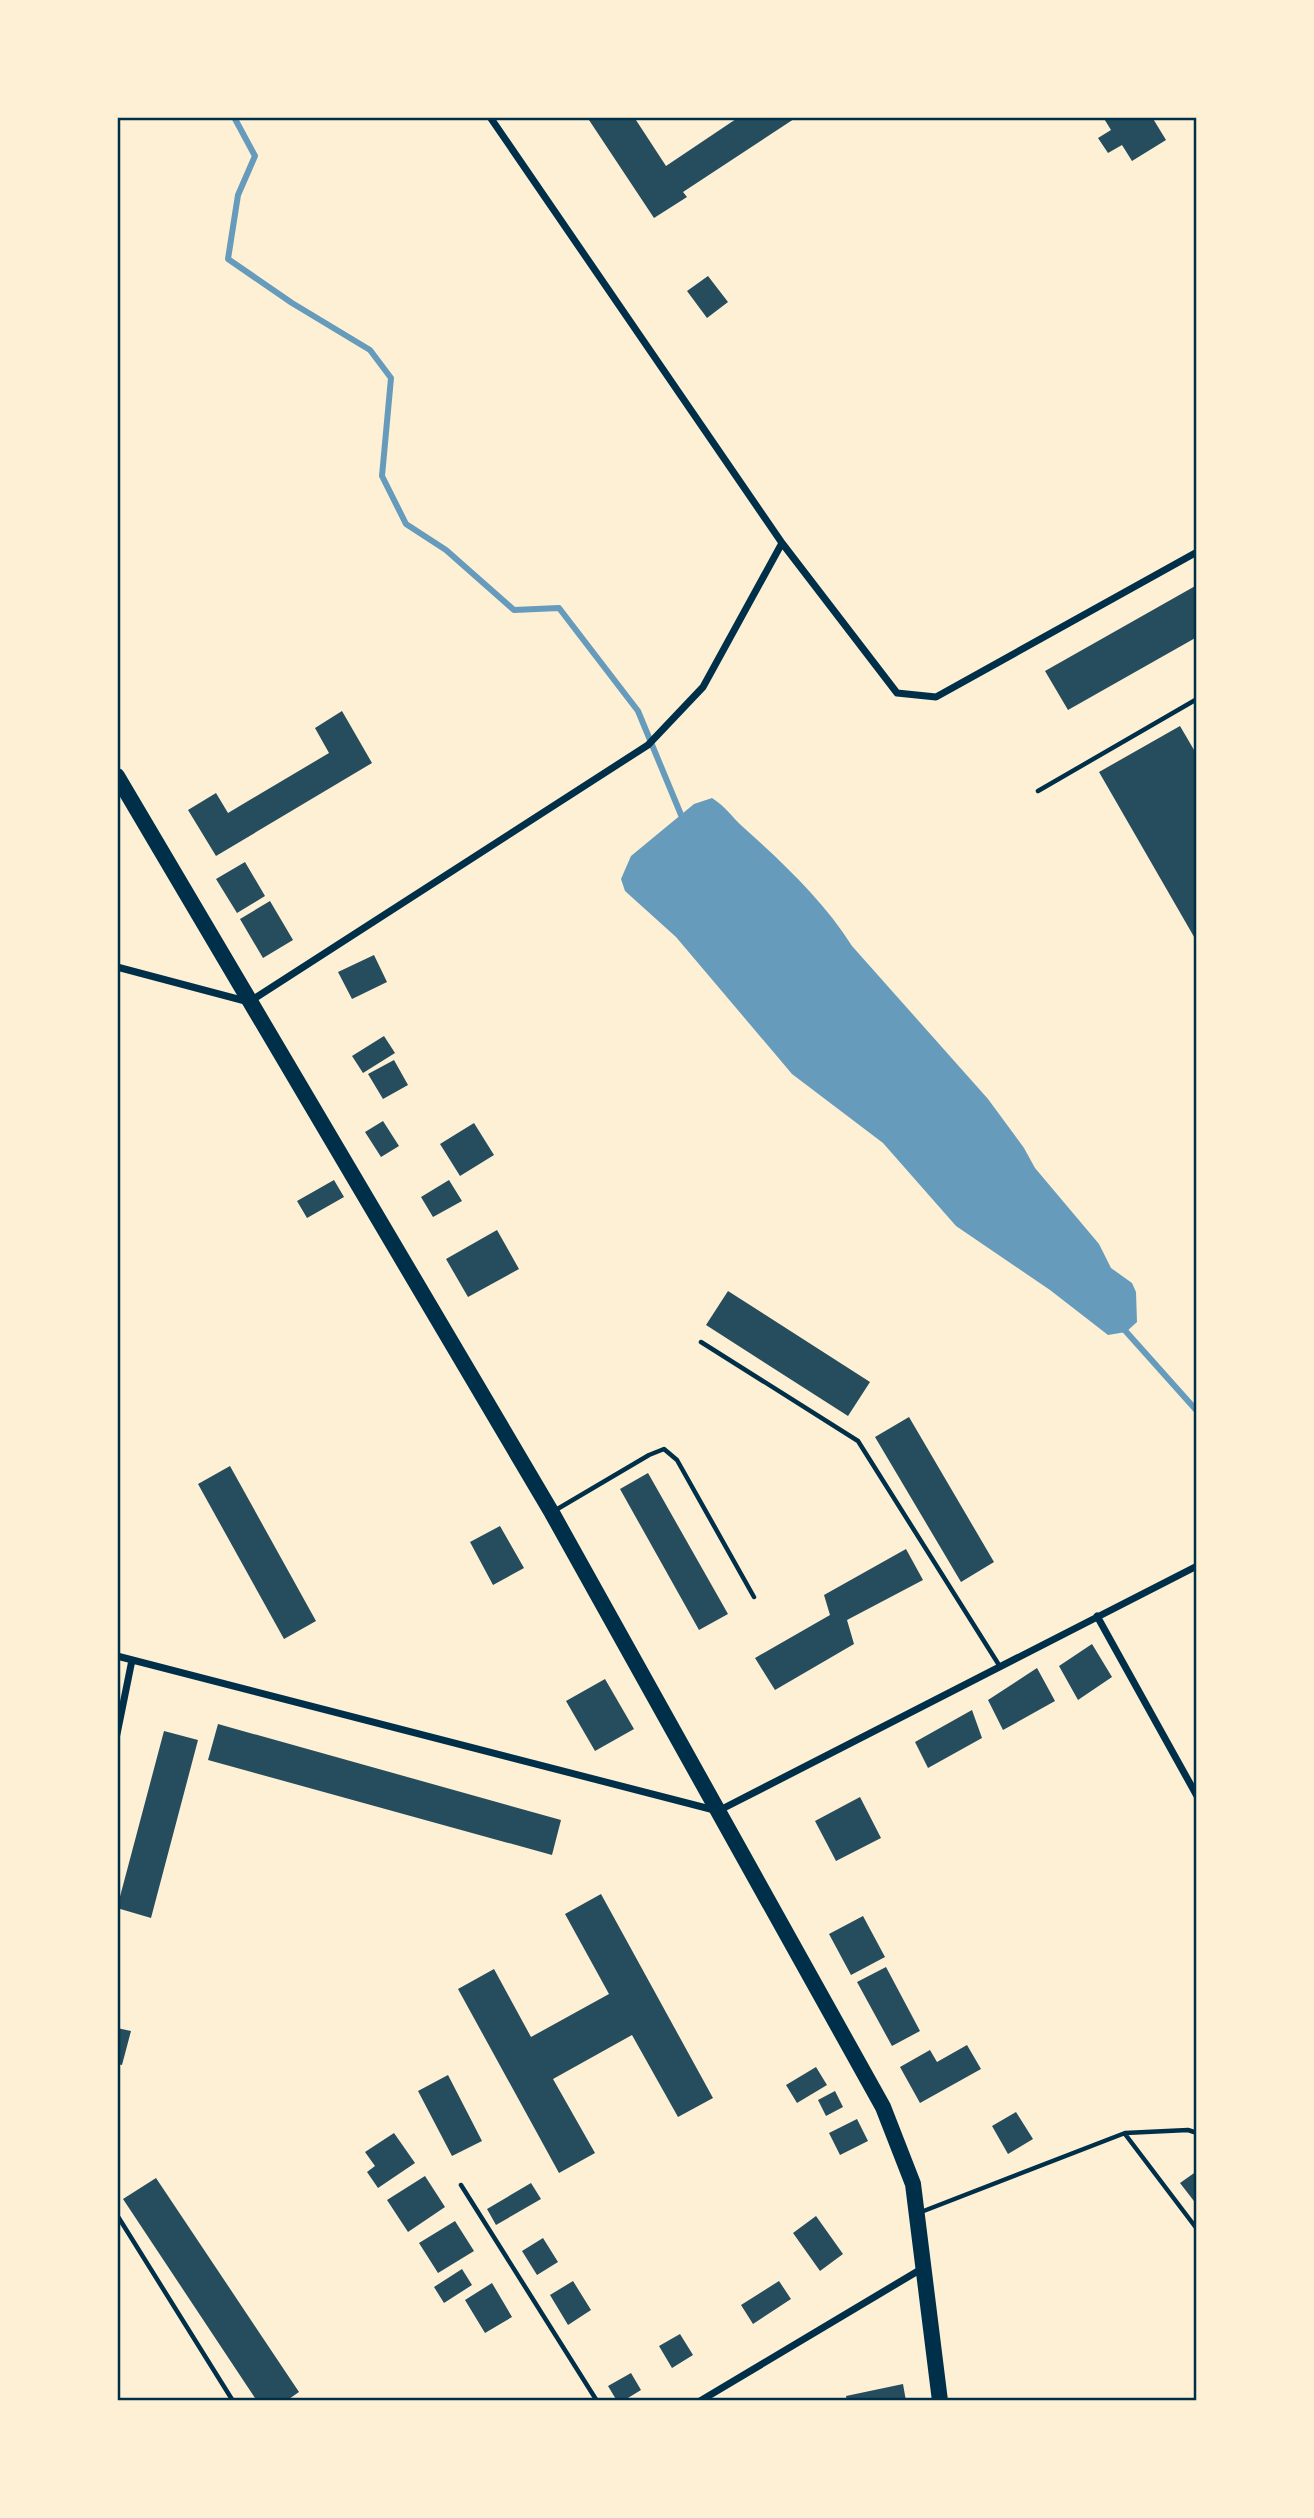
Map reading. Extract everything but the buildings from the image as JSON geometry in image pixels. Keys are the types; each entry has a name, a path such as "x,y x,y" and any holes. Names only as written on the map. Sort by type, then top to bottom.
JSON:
{"main road":[{"path":"117,776 552,1513 883,2107 913,2184 940,2401"}],"street":[{"path":"490,117 782,543 897,694 936,697 1197,552"},
{"path":"117,967 249,1002 648,745 703,687 782,543"},
{"path":"117,1656 718,1811 1197,1566"},
{"path":"1097,1616 1197,1796"},
{"path":"117,1734 132,1660"},
{"path":"700,2401 924,2268"}],"lane":[{"path":"1038,791 1197,699"},
{"path":"701,1342 858,1441 999,1665"},
{"path":"552,1513 649,1455 664,1449 677,1460 754,1597"},
{"path":"917,2214 1125,2133 1188,2130 1197,2133"},
{"path":"1125,2133 1197,2229"},
{"path":"461,2185 597,2401"},
{"path":"117,2215 233,2401"}],"water":[{"path":"712,798 815,898 852,946 988,1099 1024,1148 1035,1168 1099,1244 1111,1268 1132,1283 1136,1292 1137,1322 1126,1332 1108,1335 1050,1290 956,1226 883,1143 792,1074 676,937 625,891 621,879 631,856 694,804"}],"waterway":[{"path":"234,117 255,156 238,195 228,259 292,303 370,350 391,378 382,476 406,524 446,550 514,610 559,608 638,711 684,822"},
{"path":"1121,1326 1197,1411"}]}
